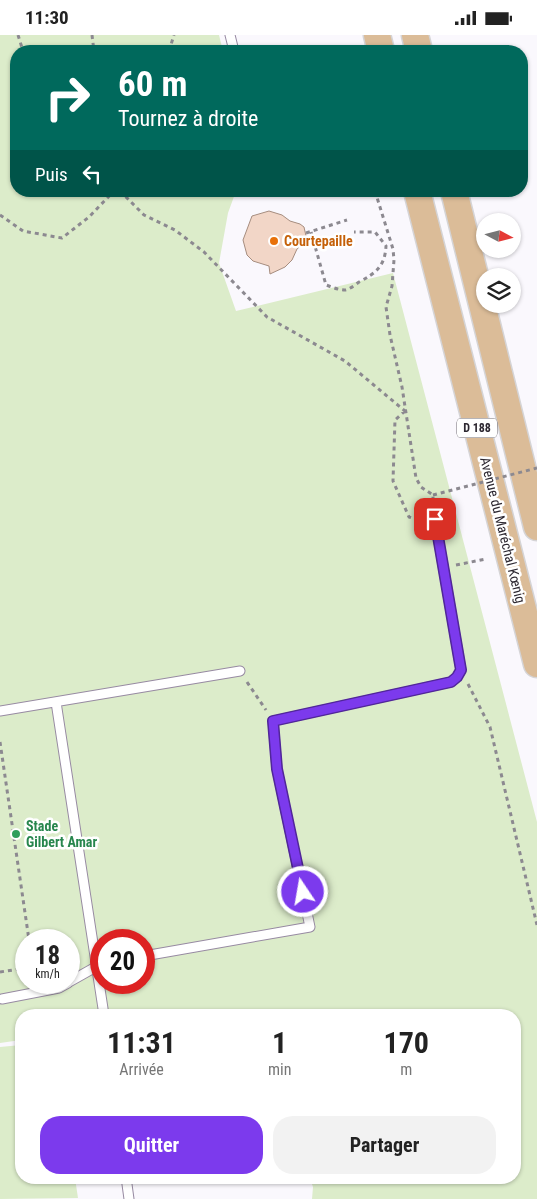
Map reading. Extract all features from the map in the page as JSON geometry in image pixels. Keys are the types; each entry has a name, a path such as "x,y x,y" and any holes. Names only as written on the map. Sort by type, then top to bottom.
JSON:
{"main road":[{"name":"Avenue du Maréchal Kœnig","path":"419,197 537,664"},
{"name":"D 188","path":"455,197 537,527"}],"lane":[{"path":"155,954 310,927 277,769 273,721 451,682 457,677 461,670 435,522"},
{"path":"0,711 240,671"},
{"path":"56,702 93,929"},
{"path":"2,999 28,994"},
{"path":"102,994 103,1009"},
{"path":"127,1184 129,1199"}],"path":[{"path":"0,215 23,231 62,238 89,217 108,197"},
{"path":"126,197 144,215 175,230 204,251 267,317 345,361 406,411"},
{"path":"377,197 393,249 392,286 386,307 406,411 416,478 420,487 433,495 537,468"},
{"path":"306,233 347,220"},
{"path":"311,232 326,285 348,290 370,277 379,268 388,246 375,232 354,232"},
{"path":"406,411 395,421 393,481 409,517 428,524 435,522"},
{"path":"432,502 433,495"},
{"path":"461,670 490,727 537,925"},
{"path":"240,671 273,721"},
{"path":"0,742 27,929"},
{"path":"0,972 15,970"}],"green space":[{"path":"0,35 219,35 222,45 10,45 10,197 234,197 228,213 219,263 236,311 393,273 537,822 537,1199 312,1199 312,1184 521,1184 521,1009 15,1009 15,1041 0,1043"},
{"path":"15,1046 15,1184 76,1184 78,1198 0,1199 0,1047"}],"building":[{"name":"Courtepaille","path":"269,211 300,224 304,227 306,236 304,243 297,249 292,260 285,267 270,274 269,266 253,261 247,255 243,240 252,216"}],"place":[{"name":"Courtepaille","path":"274,241"},
{"name":"Stade Gilbert Amar","path":"16,834"}],"route":[{"path":"303,892 277,769 273,721 451,682 457,677 461,670 435,519"}]}
